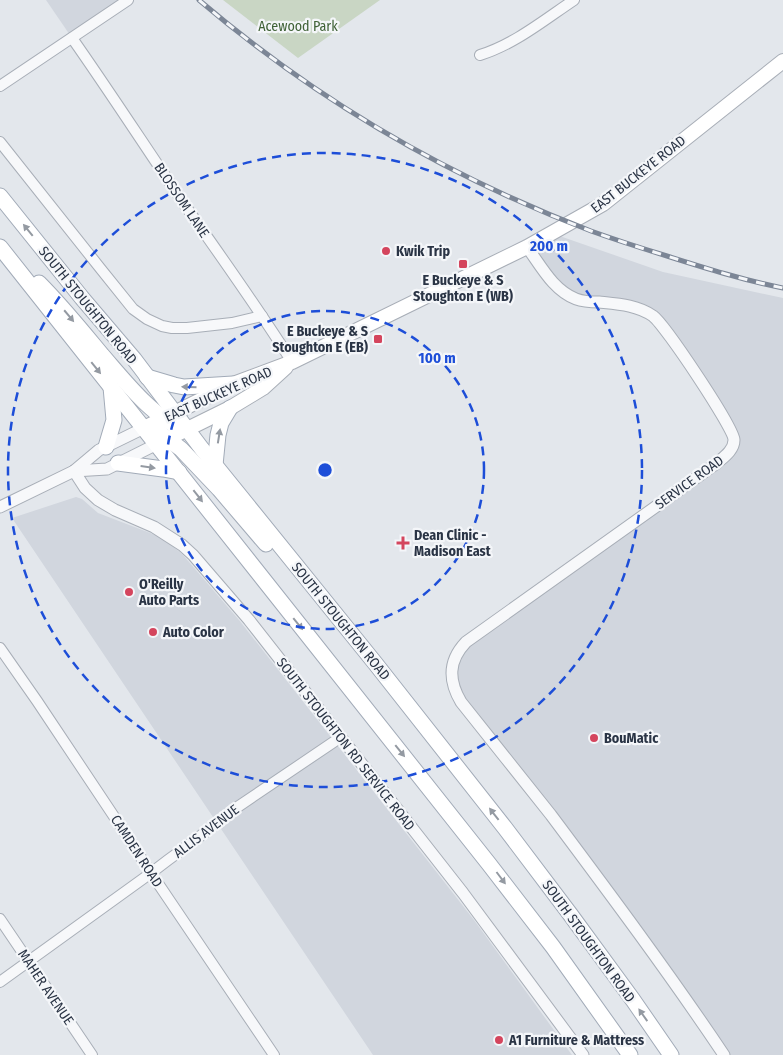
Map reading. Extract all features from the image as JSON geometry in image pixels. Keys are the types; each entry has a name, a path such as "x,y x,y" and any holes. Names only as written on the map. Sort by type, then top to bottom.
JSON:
{"main road":[{"name":"EAST BUCKEYE ROAD","path":"144,428 233,384 292,362 527,247 603,204 783,61"},
{"name":"SOUTH STOUGHTON ROAD","path":"0,196 147,377 169,416"},
{"path":"0,242 56,300 144,401 169,416 174,425 187,429"},
{"path":"0,247 144,428 162,441 181,449 219,489 314,600 348,643 375,663"},
{"name":"EAST BUCKEYE ROAD","path":"162,441 230,408 263,388 292,362"},
{"path":"147,377 184,387 233,384"},
{"path":"106,447 114,420 111,387"},
{"path":"215,465 221,423 230,408"},
{"name":"SOUTH STOUGHTON ROAD","path":"187,429 505,828 633,1000 671,1055"},
{"path":"162,441 179,472 490,864 553,947 630,1055"},
{"path":"118,463 179,472"}],"street":[{"path":"0,86 128,0"},
{"path":"480,55 491,52 514,40 574,0"},
{"name":"BLOSSOM LANE","path":"72,38 292,362"},
{"path":"0,142 134,309 147,319 162,326 187,328 232,323 262,316"},
{"name":"SERVICE ROAD","path":"527,247 549,278 567,294 583,301 634,307 657,320 675,342 726,420 734,442 728,454 717,463 466,642 456,654 452,668 453,686 461,702 550,814 622,911 692,1007 724,1055"},
{"path":"0,507 74,471 99,450 144,428"},
{"path":"74,471 107,469 162,441"},
{"name":"SOUTH STOUGHTON RD SERVICE ROAD","path":"74,471 90,494 115,510 154,527 188,550 249,620 341,737 463,893 583,1055"},
{"name":"CAMDEN ROAD","path":"0,648 274,1055"},
{"name":"ALLIS AVENUE","path":"0,982 151,873 236,808 341,737"},
{"name":"MAHER AVENUE","path":"0,919 92,1055"}],"shaded area":[{"path":"46,0 128,0 72,38"},
{"path":"551,233 663,272 783,298 783,1055 724,1055 455,691 456,654 717,463 734,442 651,315 575,298 527,247"},
{"path":"76,497 82,499 98,513 158,536 183,555 239,620 474,920 572,1055 373,1055 12,518"}],"green space":[{"name":"Acewood Park","path":"223,0 380,0 298,58"}],"railway":[{"path":"199,0 243,36 337,102 385,132 486,186 538,210 610,238 724,274 783,288"}],"place":[{"name":"Kwik Trip","path":"386,251"},
{"name":"E Buckeye & S Stoughton E (WB)","path":"463,264"},
{"name":"E Buckeye & S Stoughton E (EB)","path":"378,339"},
{"name":"Dean Clinic - Madison East","path":"403,543"},
{"name":"O'Reilly Auto Parts","path":"129,592"},
{"name":"Auto Color","path":"153,632"},
{"name":"BouMatic","path":"594,738"},
{"name":"A1 Furniture & Mattress","path":"499,1040"}]}
